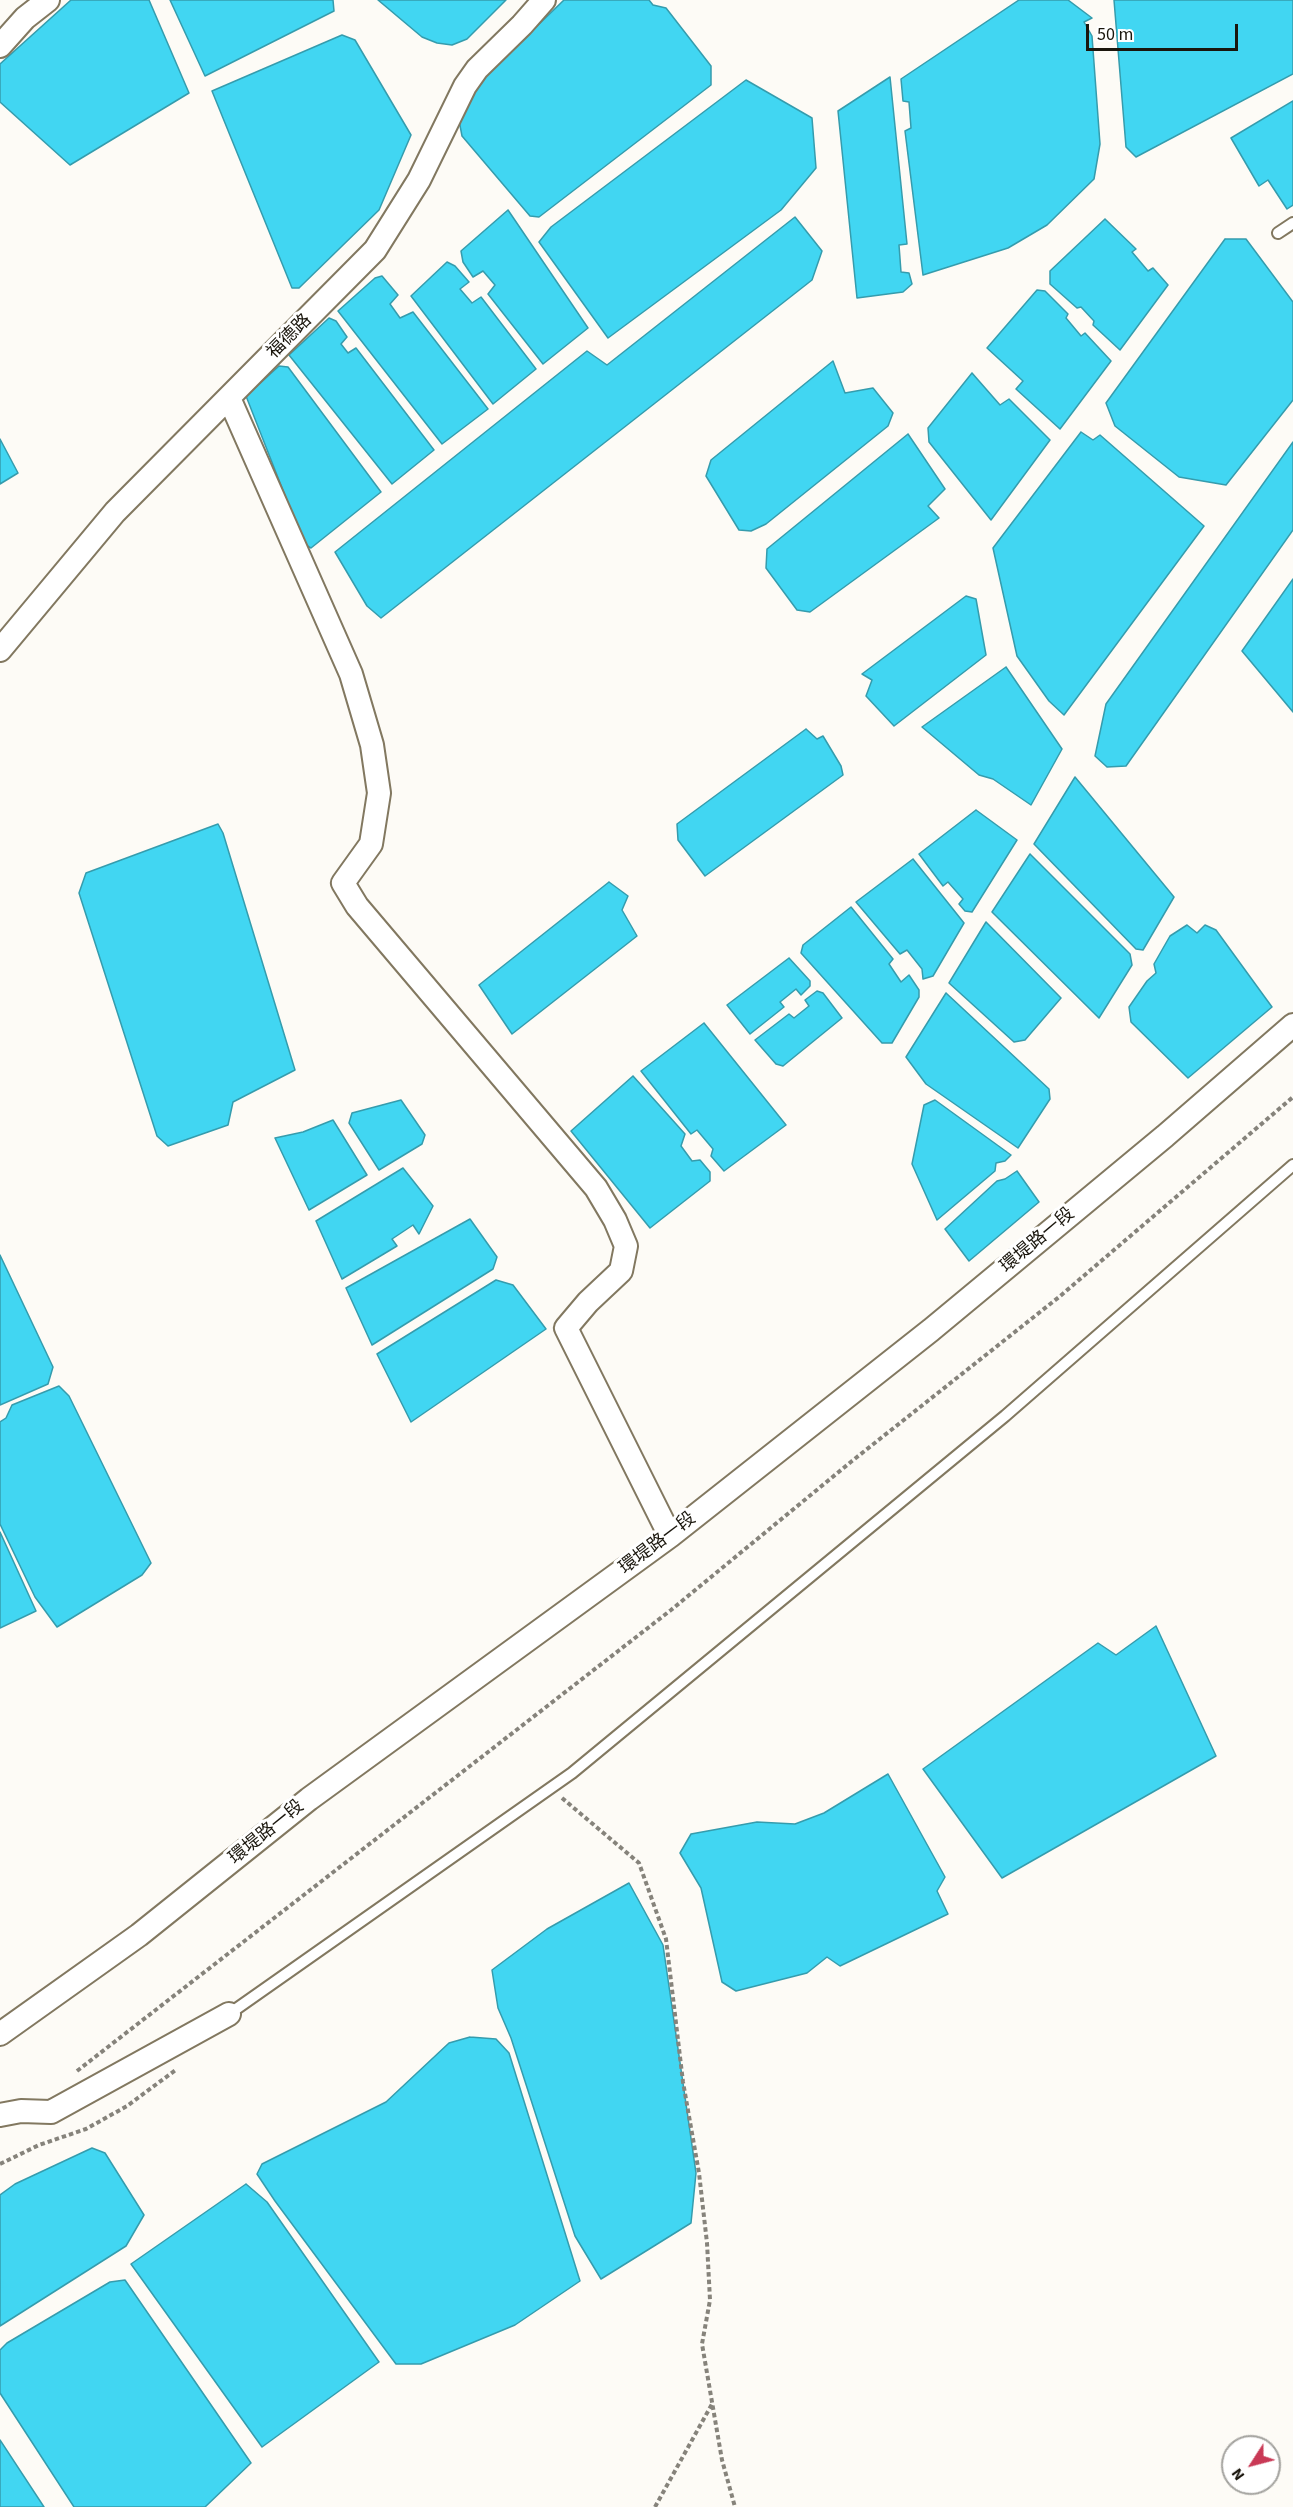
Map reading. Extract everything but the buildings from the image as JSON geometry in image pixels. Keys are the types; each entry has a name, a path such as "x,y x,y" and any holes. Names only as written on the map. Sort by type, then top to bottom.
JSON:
{"street":[{"path":"0,46 25,18 48,0"},
{"name":"福德路","path":"0,650 115,512 375,250 419,180 465,86 477,69 522,26 544,0"},
{"path":"229,398 351,674 372,745 379,793 371,844 343,883 357,906 596,1188 615,1220 626,1246 621,1271 588,1302 566,1328 670,1536"},
{"name":"環堤路一段","path":"0,2034 139,1935 309,1799 670,1536 931,1330 1165,1136 1293,1025"},
{"path":"0,2115 21,2111 51,2112 228,2014"}],"lane":[{"path":"1278,232 1293,223"},
{"path":"228,2014 550,1788 662,1700 1005,1416 1293,1165"}],"path":[{"path":"71,2076 671,1610 843,1468 1059,1297 1293,1097"},
{"path":"550,1788 639,1863 666,1939 683,2082 699,2173 707,2243 710,2300 702,2344 722,2460 735,2507"},
{"path":"655,2507 712,2403"}],"water":[{"path":"71,0 149,0 189,93 70,165 0,102 0,64"},
{"path":"170,0 333,0 334,11 205,76"},
{"path":"378,0 506,0 467,39 452,45 437,43 422,37"},
{"path":"564,0 649,0 653,5 666,8 711,66 711,85 539,217 530,216 462,136 458,115 475,86"},
{"path":"1019,0 1068,0 1092,18 1084,22 1092,36 1100,144 1094,179 1047,225 1008,248 923,275 905,131 911,128 909,102 903,101 901,79"},
{"path":"1114,0 1293,0 1293,74 1136,157 1126,147"},
{"path":"342,35 355,40 411,135 379,210 299,288 292,288 212,91"},
{"path":"890,77 907,244 899,245 901,272 909,273 912,284 903,292 857,298 838,111"},
{"path":"746,80 812,118 816,168 781,210 608,338 539,242 551,227"},
{"path":"1293,101 1293,205 1287,209 1268,180 1259,186 1231,138"},
{"path":"508,210 588,328 543,364 488,294 495,285 483,271 473,277 463,262 461,251"},
{"path":"795,217 822,251 812,280 381,618 367,606 335,552 587,351 607,365"},
{"path":"1105,219 1136,249 1132,252 1148,271 1153,268 1168,285 1120,350 1093,325 1094,321 1081,307 1077,308 1050,284 1050,271"},
{"path":"1225,239 1246,239 1293,302 1293,400 1226,485 1179,477 1115,426 1106,403"},
{"path":"447,262 455,266 469,282 460,289 472,303 481,297 536,369 493,404 411,296"},
{"path":"382,276 398,295 390,304 400,318 413,312 488,409 442,444 338,311 375,278"},
{"path":"1037,290 1045,291 1068,314 1066,318 1081,336 1085,333 1111,361 1060,429 1016,389 1023,381 987,348"},
{"path":"329,318 336,321 347,337 341,344 348,353 356,348 434,450 392,484 289,355"},
{"path":"833,361 845,393 873,388 893,413 888,426 766,524 751,531 739,530 706,476 711,460"},
{"path":"279,366 288,367 381,492 311,548 304,544 246,396"},
{"path":"972,373 1000,405 1009,399 1050,440 991,520 929,442 928,428"},
{"path":"1081,432 1093,440 1100,435 1204,526 1064,715 1049,701 1017,656 993,548"},
{"path":"908,434 945,489 928,506 939,518 810,612 797,610 766,568 767,549"},
{"path":"0,439 18,473 0,484"},
{"path":"1293,442 1293,530 1126,766 1107,767 1095,756 1106,704"},
{"path":"1293,579 1293,712 1242,651"},
{"path":"966,596 976,599 986,655 894,726 866,696 872,680 862,674"},
{"path":"1006,667 1062,749 1031,805 993,779 979,775 922,727"},
{"path":"806,729 817,739 823,736 841,766 843,775 705,876 678,840 677,824"},
{"path":"1075,777 1174,897 1143,950 1136,949 1034,844"},
{"path":"976,810 1017,840 972,912 965,911 959,904 963,899 948,882 943,886 919,854"},
{"path":"218,824 223,833 295,1070 233,1102 228,1125 168,1146 157,1136 79,893 86,873"},
{"path":"1030,854 1130,954 1132,965 1099,1018 992,912"},
{"path":"913,859 964,923 933,976 923,979 922,969 907,950 900,954 856,902"},
{"path":"609,882 628,896 622,910 637,936 512,1034 479,985"},
{"path":"851,907 893,959 889,964 901,982 909,975 919,990 919,997 892,1043 882,1043 801,953 803,945"},
{"path":"986,922 1061,998 1025,1040 1014,1042 949,983"},
{"path":"1187,925 1197,933 1205,925 1216,930 1272,1007 1188,1078 1131,1022 1129,1007 1147,981 1156,973 1154,964 1170,936"},
{"path":"789,958 810,981 810,986 801,995 796,989 780,1002 784,1007 750,1034 727,1005"},
{"path":"817,991 823,993 842,1018 783,1066 776,1064 755,1040 789,1014 794,1018 809,1006 805,1000"},
{"path":"946,993 1049,1089 1050,1099 1018,1148 926,1084 906,1057"},
{"path":"704,1023 786,1125 724,1171 711,1156 713,1149 697,1130 691,1134 641,1071"},
{"path":"633,1076 685,1134 681,1146 692,1161 700,1160 710,1172 710,1181 650,1228 571,1131"},
{"path":"401,1100 425,1135 422,1144 379,1170 349,1123 352,1113"},
{"path":"935,1100 1011,1155 1005,1161 996,1163 995,1171 937,1220 912,1164 924,1105"},
{"path":"333,1120 367,1175 309,1210 275,1138 303,1132"},
{"path":"403,1168 433,1206 419,1234 413,1225 392,1239 397,1246 342,1279 316,1221"},
{"path":"1017,1171 1039,1202 969,1261 945,1229 997,1181"},
{"path":"470,1219 497,1257 493,1269 372,1345 346,1288"},
{"path":"0,1255 53,1367 48,1384 0,1405"},
{"path":"496,1280 513,1285 546,1329 411,1422 377,1354"},
{"path":"59,1386 69,1396 151,1563 142,1575 57,1627 35,1597 0,1524 0,1422 6,1418 12,1405"},
{"path":"0,1532 36,1611 0,1628"},
{"path":"1156,1626 1216,1756 1002,1878 923,1769 1098,1643 1116,1655"},
{"path":"888,1774 945,1877 937,1891 948,1914 840,1966 827,1957 807,1973 736,1991 722,1982 701,1888 680,1853 691,1834 757,1822 795,1824 824,1813"},
{"path":"629,1883 663,1945 696,2173 691,2223 601,2279 575,2236 511,2038 498,2008 492,1970 547,1929"},
{"path":"470,2037 496,2039 509,2053 580,2281 515,2325 421,2364 396,2364 257,2174 262,2164 386,2102 449,2043"},
{"path":"92,2148 105,2153 144,2215 126,2246 0,2326 0,2195 15,2184"},
{"path":"246,2184 267,2202 379,2362 262,2447 131,2264"},
{"path":"125,2280 251,2463 205,2507 74,2507 0,2393 0,2350 7,2343 110,2282"},
{"path":"0,2440 44,2507 0,2507"}]}
